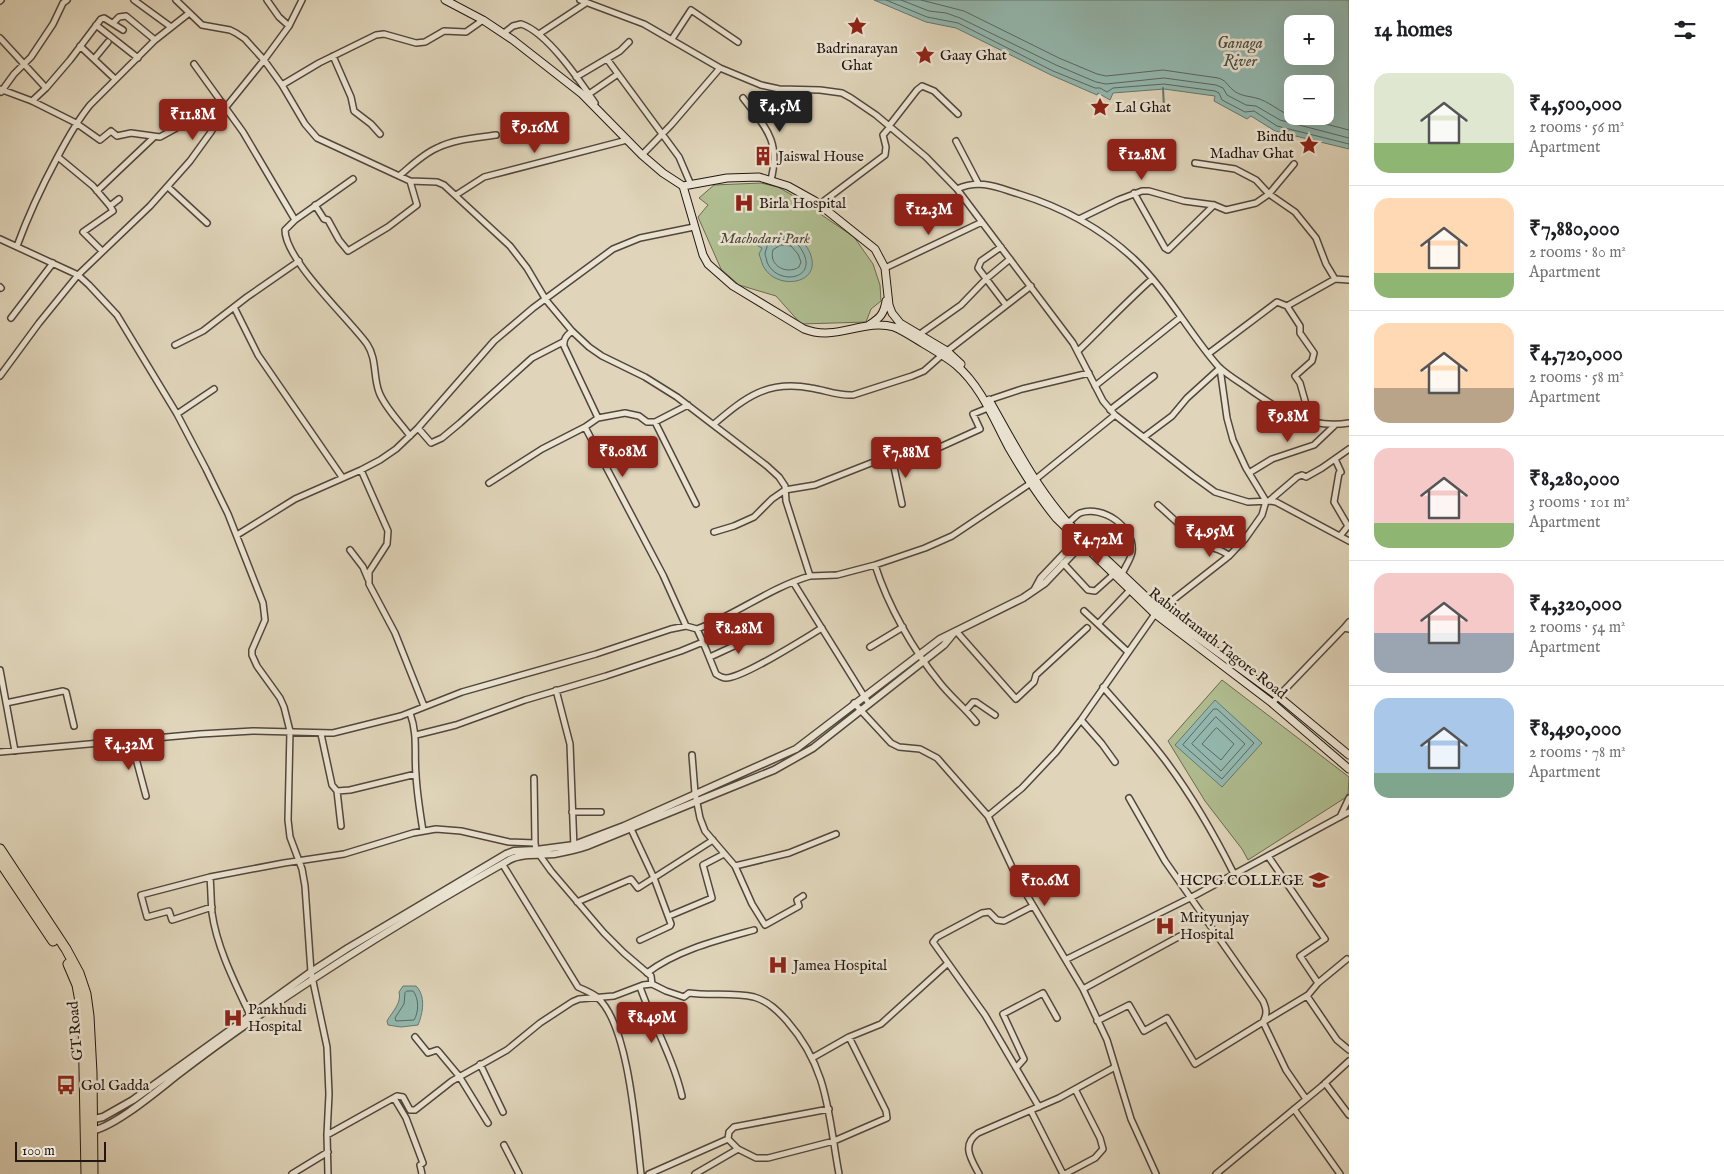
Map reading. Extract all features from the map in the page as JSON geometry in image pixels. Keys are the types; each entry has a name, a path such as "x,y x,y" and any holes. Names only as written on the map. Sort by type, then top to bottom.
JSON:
{"highway":[{"name":"GT Road","path":"0,849 66,949 79,972 86,994 89,1016 90,1131 93,1174"},
{"name":"GT Road","path":"0,862 53,941 70,968 77,984 83,1018 90,1120"},
{"name":"GT Road","path":"86,1174 90,1131"}],"main road":[{"path":"445,0 504,33 582,94 642,155 683,186"},
{"name":"Rabindranath Tagore Road","path":"944,353 893,327 866,326 831,334 812,332 733,286 716,273 703,255 683,186 727,178 759,177 771,180 794,189 820,204 875,249 885,268 887,293 892,313 900,323 920,334 944,353 971,382 988,404 1056,518 1158,612 1279,696 1349,755"},
{"path":"866,326 880,318 884,311 887,293"},
{"name":"Rabindranath Tagore Road","path":"1033,481 1082,540"},
{"name":"Rabindranath Tagore Road","path":"1118,574 1130,590 1272,703 1349,769"}],"street":[{"path":"134,0 170,28"},
{"path":"176,0 202,26 236,33 245,39 282,84 305,124 317,138 410,181 437,182 444,185 510,246 527,268 546,300 572,331 589,347 602,356 645,377 688,405 771,470 782,481 786,502 810,576"},
{"path":"267,0 279,18 289,26"},
{"path":"0,376 39,322 78,275 168,187 195,154 225,109 289,26 302,0"},
{"path":"580,0 644,24 720,68 761,85 779,89 820,90 842,94 851,98 926,157 956,189 1031,286 1078,351 1102,401 1110,410 1215,492 1248,502 1276,502 1349,541"},
{"path":"63,1 54,24 31,57 1,91 32,101 76,123 100,140 110,131 116,136 132,133 160,137 202,114 225,109"},
{"path":"539,34 586,3"},
{"path":"672,39 691,10 738,42"},
{"path":"17,246 25,224 76,123 90,105 155,40 188,14"},
{"path":"113,24 119,17 126,16 155,40"},
{"path":"32,101 46,88 102,18 123,30"},
{"path":"282,84 333,56 380,34 421,43 429,41 446,31 466,32 483,20"},
{"path":"504,33 513,26 521,24 539,34 576,77 601,112"},
{"path":"96,25 138,58"},
{"path":"0,38 46,88"},
{"path":"94,59 108,42"},
{"path":"576,77 607,59 629,42"},
{"path":"80,46 115,79"},
{"path":"333,56 351,97 354,110 380,134"},
{"path":"607,59 679,157 691,185"},
{"path":"194,64 225,109 295,220"},
{"path":"642,155 662,135 720,68"},
{"path":"589,94 618,74"},
{"path":"820,204 885,155 886,147 883,135 922,86 934,91 958,114"},
{"path":"743,98 770,134 775,162 771,180"},
{"path":"399,176 438,147 496,135"},
{"path":"97,192 154,137"},
{"path":"456,195 484,177 627,140"},
{"path":"956,141 978,183"},
{"path":"58,157 97,192 113,211 83,232 102,251"},
{"path":"1195,163 1235,169 1256,180 1269,194 1295,212 1316,238 1326,264 1335,279"},
{"path":"1079,219 1134,193 1149,191 1184,201 1214,205 1226,210 1256,203 1269,194 1294,164"},
{"path":"353,179 295,220 287,227 285,234 299,261 332,304 367,344 374,361 380,394 410,436"},
{"path":"315,205 324,220 328,220 339,240 348,251 388,226 417,204 410,181"},
{"path":"956,189 978,183 1027,197 1079,219 1105,234 1135,260 1152,279 1220,368 1282,412 1311,422 1335,425 1349,423"},
{"path":"168,187 206,223"},
{"path":"1134,193 1165,248 1168,250 1214,205"},
{"path":"110,206 118,199"},
{"path":"885,268 982,222"},
{"path":"237,535 295,499 361,470 396,449 418,428 494,341 532,308 546,300 601,258 624,244 640,238 694,228"},
{"path":"0,239 78,275 89,284 117,315 177,414 206,469 237,535 263,602 265,620 252,650 252,655 257,666 280,698 290,731 288,820 290,837 299,861 305,886 312,976 327,1047 329,1094 328,1174"},
{"path":"1001,247 979,265 979,271 1006,304"},
{"path":"920,334 961,306 986,279 1010,259"},
{"path":"175,345 203,331 299,261"},
{"path":"11,318 53,263"},
{"path":"1078,351 1128,300 1152,279"},
{"path":"1287,306 1335,279 1349,280"},
{"path":"714,424 744,400 765,389 801,386 841,395 853,395 919,373 1031,286"},
{"path":"1208,354 1277,302 1287,306 1300,326 1300,333 1314,353 1312,361 1295,376 1300,384 1311,422"},
{"path":"234,307 258,355 342,477"},
{"path":"1095,386 1181,318"},
{"path":"418,428 431,444 442,438 523,364 536,355 563,342 572,331"},
{"path":"563,342 598,418"},
{"path":"1144,437 1172,416 1199,386 1220,368"},
{"path":"1220,368 1227,418 1233,440 1249,472 1268,501"},
{"path":"714,532 754,517 778,493 785,490 815,485 858,468 938,448 980,429 973,414 988,404 1022,389 1089,373"},
{"path":"1110,410 1154,376"},
{"path":"177,414 214,389"},
{"path":"489,483 542,449 598,418 625,413 639,416 647,422 655,422 688,405"},
{"path":"0,752 253,731 290,731 321,734 343,731 410,713 424,706 470,690 596,654 671,629 686,626 697,629 732,614 763,596 793,582 810,576 837,575 875,565 952,536 1033,481 1115,414"},
{"path":"655,422 696,504"},
{"path":"1249,472 1272,459 1314,445 1335,425"},
{"path":"585,426 663,575 686,626"},
{"path":"988,816 1034,777 1081,720 1158,612 1229,556 1259,520 1268,501 1297,477 1302,475 1306,477 1335,460 1349,449"},
{"path":"892,458 902,504"},
{"path":"1335,460 1342,472 1338,479 1334,502 1348,526 1340,536"},
{"path":"361,470 388,531 387,544 372,566 368,579"},
{"path":"1158,505 1192,536 1206,546 1221,549 1229,556"},
{"path":"1063,563 1092,592 1118,574 1132,553 1131,543 1125,529 1108,516 1090,511 1078,514 1068,523"},
{"path":"90,1120 112,1113 133,1100 250,1015 312,976 512,859 574,848 631,829 791,762 813,748 869,704 940,639 1023,598 1045,583 1082,540"},
{"path":"1035,590 1041,578 1082,540"},
{"path":"350,550 363,567 369,584 394,633 424,706"},
{"path":"875,565 882,586 921,658 941,685 976,722"},
{"path":"793,582 869,704"},
{"path":"1098,624 1130,590"},
{"path":"1084,611 1128,652"},
{"path":"1272,703 1347,629 1349,622"},
{"path":"870,647 903,626"},
{"path":"697,629 716,674 721,677 731,677 775,656 822,628"},
{"path":"956,631 1016,699 1034,682 1036,675 1087,628"},
{"path":"710,657 760,634"},
{"path":"416,736 456,725 556,690 659,659 703,642"},
{"path":"574,848 796,749 854,703 921,658"},
{"path":"0,670 15,751"},
{"path":"1104,687 1180,781 1209,827 1234,874"},
{"path":"556,690 570,744 574,848"},
{"path":"6,703 63,691 66,692 74,726"},
{"path":"966,710 973,702 976,702 995,715"},
{"path":"854,703 891,743 900,747 920,749 937,758 988,816 1019,882 1084,990 1107,1040 1131,1119 1148,1161 1156,1174"},
{"path":"410,713 416,736 417,796 424,831"},
{"path":"1081,720 1115,762"},
{"path":"321,734 332,784 337,791 341,826"},
{"path":"131,740 146,796"},
{"path":"692,755 695,793 700,818 705,831 735,866 752,904 765,925 799,906 797,900 803,896"},
{"path":"337,791 350,790 416,774"},
{"path":"534,778 535,843 538,853 577,902 617,947 651,976 652,984"},
{"path":"1129,798 1165,861 1263,1002 1267,1009 1264,1022 1286,1070 1306,1099"},
{"path":"1339,817 1349,798"},
{"path":"572,812 601,812"},
{"path":"1067,959 1190,898 1349,812"},
{"path":"631,829 654,878 671,926 640,940"},
{"path":"212,907 172,920 169,911 147,917 141,895 210,877 357,851 424,831 447,830 509,842 535,843"},
{"path":"735,866 789,853 836,834"},
{"path":"577,902 631,879 638,888 713,840"},
{"path":"90,1131 116,1119 152,1095 221,1042 363,939 506,854 514,851 538,853"},
{"path":"669,916 712,898 703,865 724,854"},
{"path":"1268,856 1325,939 1300,956 1318,983"},
{"path":"502,865 578,987 597,997 607,1009 613,1022 622,1050 641,1174"},
{"path":"210,877 216,930 223,953 250,1015"},
{"path":"1033,906 1004,922 997,920 989,912 982,912 938,937 933,942 985,1015 1039,1107"},
{"path":"647,973 678,955 754,930"},
{"path":"1084,990 1180,936"},
{"path":"1097,1021 1129,1005 1144,1031 1167,1018 1195,1064 1307,996 1318,983 1347,959"},
{"path":"812,1058 849,1037 882,1024 947,964"},
{"path":"327,1135 400,1096 403,1097 410,1110 415,1110 459,1076 507,1050 564,1006 580,999 614,996 652,984 684,997 689,993 754,997 774,1007 795,1031 820,1074 829,1109 839,1174"},
{"path":"640,987 677,1076 682,1096"},
{"path":"1016,1068 1024,1060 1003,1014 1043,993 1057,1018"},
{"path":"1307,996 1338,1040 1349,1050"},
{"path":"415,1037 428,1053 438,1051 459,1076 488,1123"},
{"path":"728,1139 738,1148 756,1158 768,1158 834,1141 884,1120 888,1115 849,1037"},
{"path":"1216,1174 1349,1061"},
{"path":"480,1064 503,1112"},
{"path":"978,1174 968,1153 970,1142 978,1132 1031,1111 1115,1067"},
{"path":"1324,1083 1349,1115"},
{"path":"1031,1111 1064,1174 1095,1158 1103,1149 1100,1138 1075,1089"},
{"path":"394,1098 406,1118 423,1163 420,1165 422,1174"},
{"path":"728,1139 729,1132 734,1127 829,1109"},
{"path":"1294,1109 1340,1174"},
{"path":"649,1174 728,1139"},
{"path":"504,1145 519,1174"},
{"path":"695,1174 738,1148"},
{"path":"292,1174 328,1152"}],"green space":[{"name":"Machodari Park","path":"761,183 778,187 797,198 854,237 873,264 880,285 881,301 871,309 866,322 801,324 776,296 739,285 721,269 698,217 708,205 699,198 714,185"},
{"path":"1222,680 1349,777 1348,796 1248,860 1242,849 1205,801 1168,741"}],"water":[{"name":"Ganaga River","path":"874,0 1349,0 1349,149 1275,131 1251,116 1247,119 1214,101 1215,96 1164,89 1113,93 1110,100 1098,93 1097,95 1051,75 956,28 926,22"},
{"path":"779,234 798,237 809,250 812,265 810,273 804,278 797,281 779,280 771,276 764,267 759,254 762,248 758,246 761,239 765,241"},
{"path":"1215,700 1262,743 1222,787 1175,745"},
{"path":"403,986 416,986 421,995 422,1010 418,1025 401,1027 388,1025 387,1021 398,1004 399,992"}],"waterway":[{"path":"1163,88 1164,108"}],"place":[{"name":"Badrinarayan Ghat","path":"857,26"},
{"name":"Gaay Ghat","path":"925,55"},
{"name":"Lal Ghat","path":"1100,107"},
{"name":"Bindu Madhav Ghat","path":"1309,145"},
{"name":"Jaiswal House","path":"763,156"},
{"name":"Birla Hospital","path":"744,203"},
{"name":"HCPG COLLEGE","path":"1319,880"},
{"name":"Mrityunjay Hospital","path":"1165,926"},
{"name":"Jamea Hospital","path":"778,965"},
{"name":"Pankhudi Hospital","path":"233,1018"},
{"name":"Gol Gadda","path":"66,1085"}]}
